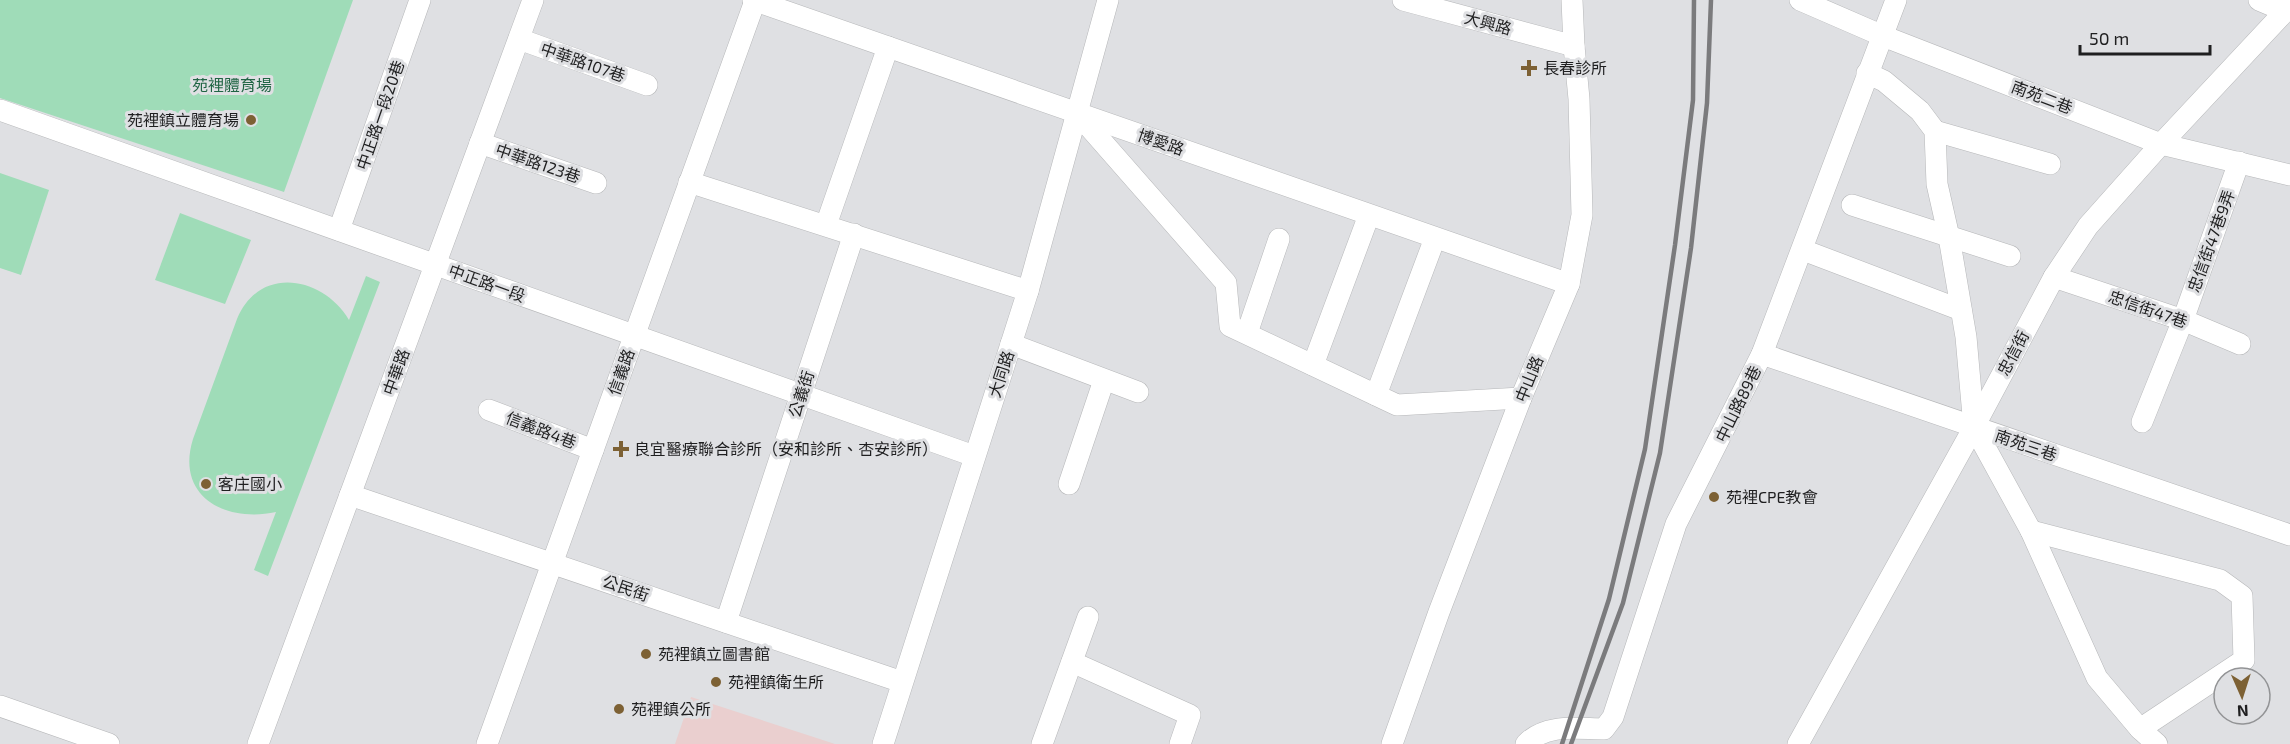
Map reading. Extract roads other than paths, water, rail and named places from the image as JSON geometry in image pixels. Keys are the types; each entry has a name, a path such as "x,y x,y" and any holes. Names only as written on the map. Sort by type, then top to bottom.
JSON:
{"street":[{"name":"中正路一段20巷","path":"339,230 420,0"},
{"name":"中華路","path":"258,744 533,0"},
{"name":"博愛路","path":"754,0 782,5 888,47 1569,284"},
{"name":"信義路","path":"487,744 754,0"},
{"name":"大同路","path":"883,744 1028,291 1108,0"},
{"name":"大興路","path":"1403,0 1427,3 1574,46"},
{"name":"中山路","path":"1392,744 1521,398 1569,284 1582,215 1579,99 1572,0"},
{"name":"南苑二巷","path":"1800,0 1883,36 2161,144 2290,175"},
{"name":"中山路89巷","path":"1527,744 1533,737 1550,729 1604,729 1613,717 1676,524 1762,354 1896,0"},
{"path":"2259,0 2288,8"},
{"name":"忠信街","path":"1798,744 1974,427 2054,277 2088,226 2288,8"},
{"name":"中華路107巷","path":"519,39 647,85"},
{"path":"826,225 888,47"},
{"path":"1867,73 1884,81 1920,111 1935,130 2050,164"},
{"name":"中正路一段","path":"0,110 974,456"},
{"path":"1076,113 1226,283 1230,326 1396,405 1521,398"},
{"path":"1935,130 1936,184 1949,237 1961,310 1974,427 2031,531 2097,678 2140,729 2157,744"},
{"name":"中華路123巷","path":"480,143 596,183"},
{"name":"忠信街47巷9弄","path":"2142,422 2183,320 2239,162"},
{"path":"689,182 1028,291"},
{"path":"1852,205 2010,256"},
{"path":"1312,365 1369,215"},
{"name":"公義街","path":"726,622 854,234"},
{"path":"1376,395 1436,238"},
{"path":"1246,333 1279,239"},
{"path":"1803,250 1961,310"},
{"name":"忠信街47巷","path":"2054,277 2183,320 2240,344"},
{"path":"1011,344 1138,392"},
{"name":"南苑三巷","path":"1762,354 2290,535"},
{"path":"1069,484 1104,380"},
{"name":"信義路4巷","path":"489,410 593,450"},
{"name":"公民街","path":"350,495 902,682"},
{"path":"2031,531 2220,580 2242,596 2244,660 2140,729"},
{"path":"1042,744 1088,617"},
{"path":"1072,662 1190,715 1180,744"},
{"path":"0,706 109,744"}],"railway":[{"path":"1562,744 1609,599 1645,449 1675,245 1693,100 1694,0"},
{"path":"1571,744 1623,603 1660,453 1691,248 1707,103 1711,0"}],"place":[{"name":"長春診所","path":"1529,68"},
{"name":"苑裡鎮立體育場","path":"251,120"},
{"name":"良宜醫療聯合診所（安和診所、杏安診所）","path":"621,449"},
{"name":"客庄國小","path":"206,484"},
{"name":"苑裡CPE教會","path":"1714,497"},
{"name":"苑裡鎮立圖書館","path":"646,654"},
{"name":"苑裡鎮衛生所","path":"716,682"},
{"name":"苑裡鎮公所","path":"619,709"}],"park label":[{"name":"苑裡體育場","path":"232,85"}]}
